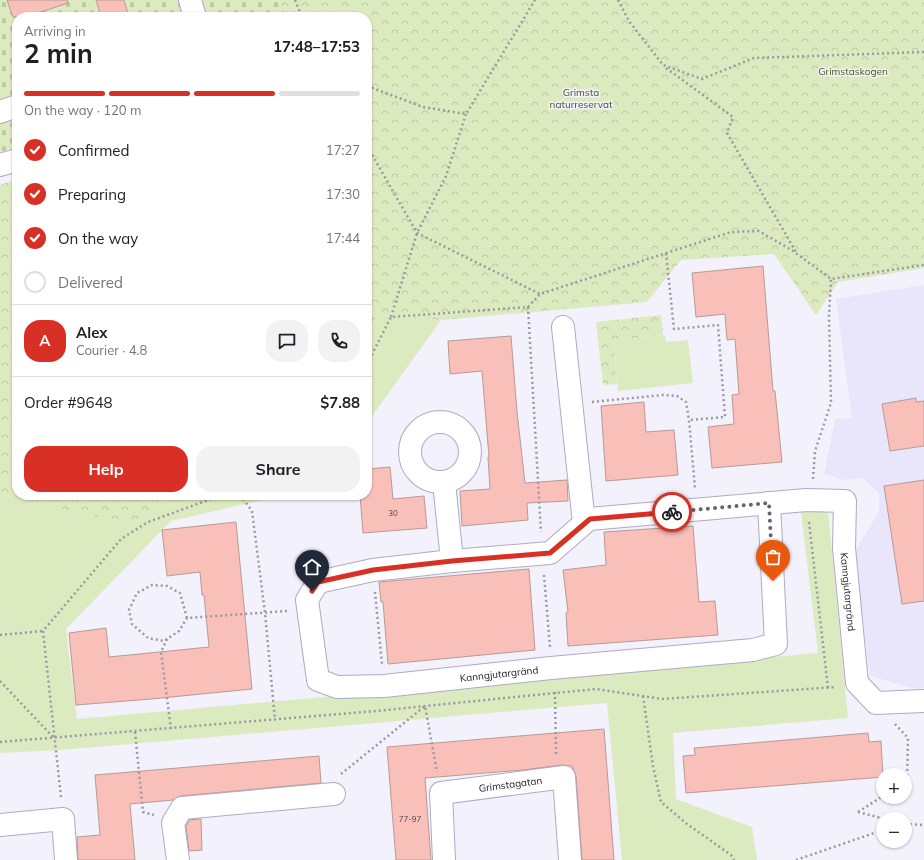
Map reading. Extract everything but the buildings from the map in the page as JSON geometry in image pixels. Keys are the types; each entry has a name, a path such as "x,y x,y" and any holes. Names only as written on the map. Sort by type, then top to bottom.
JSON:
{"street":[{"path":"190,0 194,12"},
{"path":"0,112 12,108"},
{"path":"0,165 12,161"},
{"path":"563,327 584,524"},
{"path":"444,482 452,561"},
{"name":"Kanngjutargränd","path":"769,503 776,644 752,650 552,668 384,686 337,686 318,680 307,600 318,582 373,570 452,561 550,553 590,519 698,509 769,503 806,500 846,501 844,548 857,683"},
{"path":"857,683 876,704 924,701"},
{"name":"Grimstagatan","path":"441,793 564,777 570,860"},
{"path":"441,793 444,860"},
{"path":"178,860 173,822 182,808 334,794"},
{"path":"0,825 63,819 66,860"}],"path":[{"path":"295,0 300,12"},
{"path":"372,354 391,316 417,233 446,176 466,114 535,0"},
{"path":"618,0 629,21 663,65 733,117 727,133 797,253"},
{"path":"663,65 702,79 754,58 924,52"},
{"path":"372,88 423,107 466,114"},
{"path":"372,155 417,233 540,294"},
{"path":"391,316 528,307 540,294 731,232 759,231 797,253 831,279 924,265"},
{"path":"666,253 674,329 718,325 725,417 689,420"},
{"path":"528,307 542,553 555,693 556,732"},
{"path":"571,404 663,395 677,396 686,402 698,509"},
{"path":"0,635 43,631 121,539 148,522 208,500"},
{"path":"244,500 252,511 265,612 275,720"},
{"path":"373,570 384,686 376,711"},
{"path":"152,585 167,586 180,593 187,618 179,631 164,641 148,638 132,624 129,610 137,593 152,585"},
{"path":"187,618 308,609"},
{"path":"43,631 63,819"},
{"path":"167,639 161,652 171,729"},
{"path":"0,681 54,738"},
{"path":"0,742 275,720 596,689 662,699 828,688 857,683"},
{"path":"642,696 653,766 661,802 687,824 731,855 734,860"},
{"path":"876,704 908,738 907,768"},
{"path":"425,706 441,793"},
{"path":"334,794 331,782 425,706"},
{"path":"136,732 144,812 173,822"},
{"path":"876,800 858,812 876,817"},
{"path":"912,824 924,825"},
{"path":"796,860 876,832"}],"shaded area":[{"path":"924,285 924,688 916,689 870,676 854,553 879,511 879,493 863,478 843,480 824,474 835,419 852,418 836,299"}],"green space":[{"path":"0,0 279,0 284,12 12,12 12,148 0,152"},
{"path":"279,0 924,0 924,268 838,282 816,315 774,254 681,260 647,302 441,320 377,315 372,327 372,12 284,12"},
{"path":"12,181 12,497 0,494 0,185"},
{"path":"377,315 441,320 372,416 372,327"},
{"path":"661,315 663,335 613,341 617,384 603,385 596,322"},
{"path":"665,335 666,342 688,340 693,383 618,391 613,341"},
{"path":"0,494 12,497 12,500 25,500 130,525 157,509 191,500 263,500 171,521 66,629 77,719 818,653 801,512 828,511 848,718 673,733 676,799 752,827 757,860 622,860 607,703 61,750 0,753"},
{"path":"25,500 191,500 157,509 130,525"}],"way so far":[{"path":"672,512 769,503 773,581"}],"route":[{"path":"312,591 318,582 373,570 452,561 550,553 590,519 672,512"}],"park label":[{"name":"Grimstaskogen","path":"853,71"},
{"name":"Grimsta naturreservat","path":"581,98"}]}
